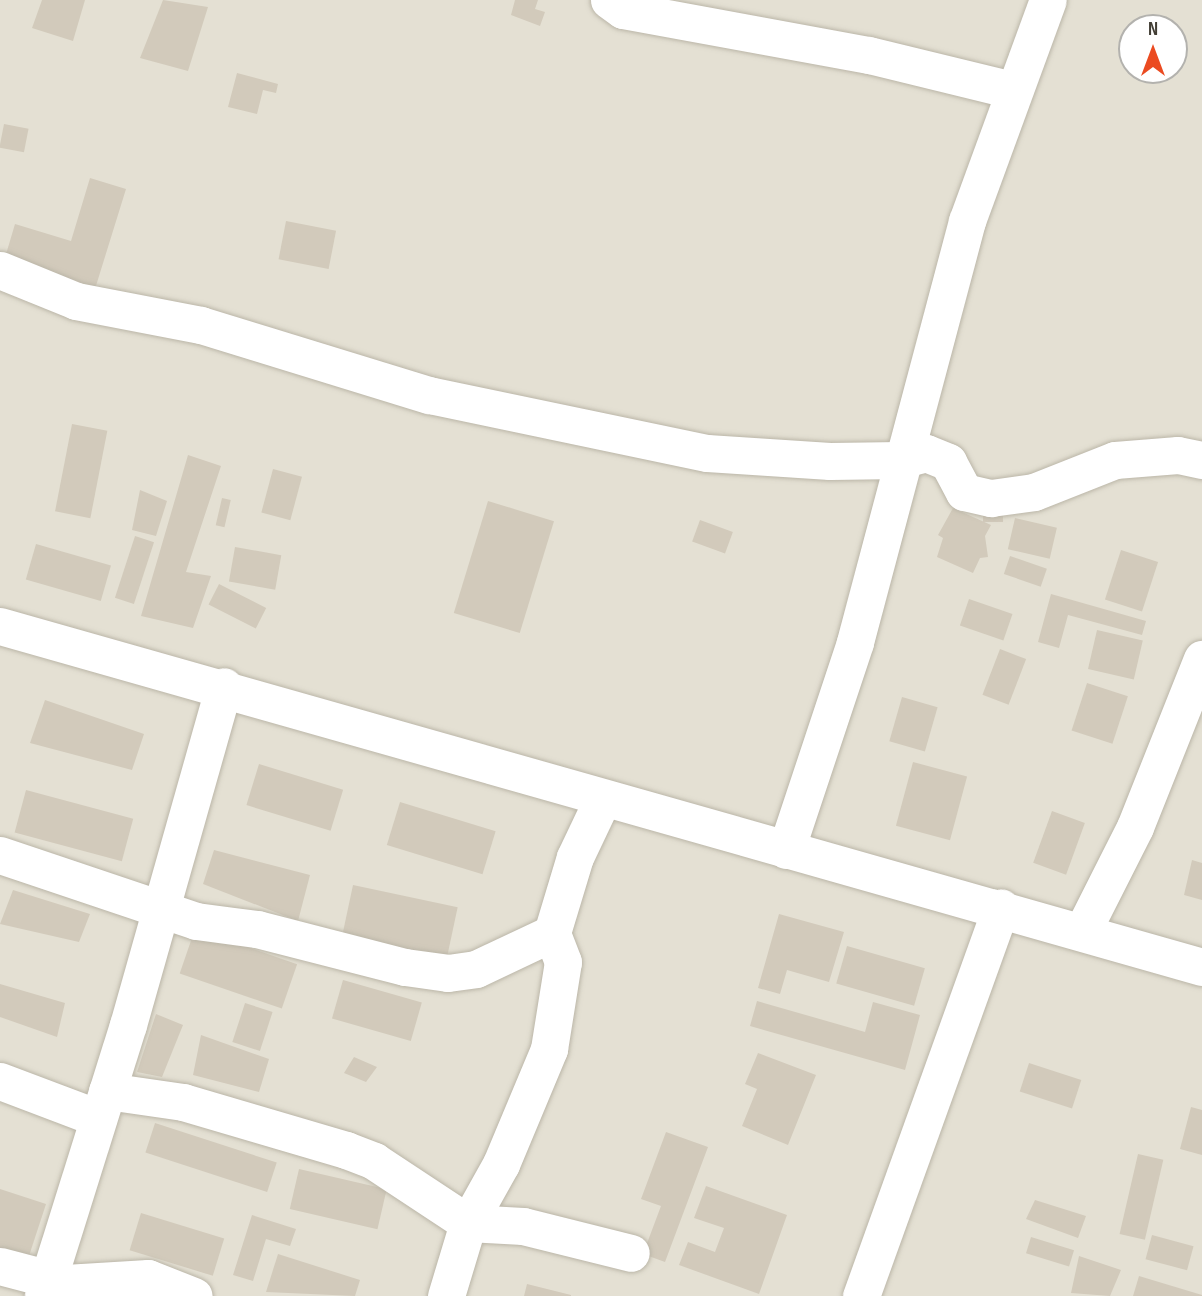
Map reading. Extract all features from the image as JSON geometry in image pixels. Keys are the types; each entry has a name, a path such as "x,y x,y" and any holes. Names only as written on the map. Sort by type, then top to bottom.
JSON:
{"street":[{"path":"609,0 623,10 869,55 1013,90"},
{"path":"786,850 855,642 890,518 900,460 967,221 1048,0"},
{"path":"0,270 76,301 201,324 429,395 559,425 707,453 900,460 926,453 948,463 964,492 1010,498 1115,460 1178,454 1202,460"},
{"path":"0,626 224,685 603,798 1083,930 1202,967"},
{"path":"1083,930 1135,827 1202,659"},
{"path":"45,1289 163,908 224,685"},
{"path":"446,1296 468,1223 501,1164 550,1049 563,962 552,933 575,857 603,798"},
{"path":"0,855 196,921 257,929 354,956 448,973 509,958 552,933"},
{"path":"861,1296 1001,907"},
{"path":"0,1081 102,1104 183,1102 346,1150 374,1161 468,1223 523,1226 631,1253"},
{"path":"0,1266 45,1289 148,1278 194,1296"}],"shaded area":[{"path":"0,0 1202,0 1202,1296 0,1296"}],"building":[{"path":"42,0 85,0 73,41 32,28"},
{"path":"163,0 208,7 188,71 140,58"},
{"path":"515,0 538,0 535,9 545,12 540,26 511,15"},
{"path":"237,73 278,84 276,93 263,90 257,114 228,107"},
{"path":"4,124 29,129 24,152 0,148"},
{"path":"90,178 126,189 95,289 4,261 15,224 71,241"},
{"path":"286,221 336,231 329,269 279,259"},
{"path":"72,424 107,431 90,518 55,511"},
{"path":"188,455 221,466 186,572 211,576 193,628 141,616"},
{"path":"273,469 302,477 290,520 261,512"},
{"path":"140,490 167,501 156,536 132,530"},
{"path":"222,498 231,500 224,527 216,525"},
{"path":"488,501 554,521 520,633 454,613"},
{"path":"983,507 1003,507 1003,522 983,522"},
{"path":"953,508 991,525 985,536 988,557 980,558 973,573 937,557 943,538 938,535"},
{"path":"1015,518 1057,528 1050,559 1008,549"},
{"path":"700,520 733,532 725,554 692,542"},
{"path":"135,536 154,542 134,604 115,598"},
{"path":"36,544 111,565 101,601 26,580"},
{"path":"235,547 281,555 275,590 229,581"},
{"path":"1121,550 1158,562 1142,612 1105,599"},
{"path":"1010,556 1047,569 1041,587 1004,574"},
{"path":"219,584 266,608 256,629 209,604"},
{"path":"1051,594 1146,621 1142,635 1068,615 1059,648 1038,642"},
{"path":"969,599 1012,614 1003,640 960,625"},
{"path":"1097,630 1143,641 1134,680 1088,669"},
{"path":"1000,649 1026,659 1009,705 982,695"},
{"path":"1087,683 1128,696 1112,744 1072,731"},
{"path":"902,697 938,707 925,751 889,741"},
{"path":"45,700 144,734 132,770 30,743"},
{"path":"913,762 967,776 950,840 896,826"},
{"path":"259,764 343,790 331,831 246,805"},
{"path":"26,790 133,819 122,861 15,833"},
{"path":"400,802 496,831 482,874 387,845"},
{"path":"1052,811 1085,823 1066,875 1033,863"},
{"path":"214,850 310,875 298,921 203,884"},
{"path":"1192,860 1202,863 1202,900 1184,895"},
{"path":"353,885 458,907 447,959 342,937"},
{"path":"13,890 90,914 79,942 0,924"},
{"path":"779,914 844,932 829,982 787,970 780,994 758,988"},
{"path":"195,929 297,964 282,1009 180,973"},
{"path":"847,946 925,968 914,1006 836,983"},
{"path":"343,980 422,1003 411,1041 332,1018"},
{"path":"0,984 65,1003 57,1037 0,1017"},
{"path":"757,1001 865,1032 873,1002 920,1015 905,1070 750,1026"},
{"path":"245,1003 273,1012 260,1051 232,1042"},
{"path":"156,1014 183,1025 162,1077 137,1072"},
{"path":"201,1035 269,1059 259,1092 193,1075"},
{"path":"758,1053 816,1075 788,1145 742,1126 757,1089 745,1084"},
{"path":"354,1057 377,1067 366,1082 344,1073"},
{"path":"1029,1063 1081,1080 1072,1109 1020,1092"},
{"path":"1191,1107 1202,1110 1202,1155 1180,1149"},
{"path":"155,1123 277,1163 267,1192 145,1152"},
{"path":"666,1132 708,1147 665,1262 643,1254 661,1206 641,1199"},
{"path":"1138,1154 1163,1160 1145,1240 1120,1234"},
{"path":"299,1169 387,1189 377,1229 290,1209"},
{"path":"706,1186 787,1215 759,1294 679,1265 688,1242 715,1252 724,1228 694,1218"},
{"path":"0,1189 46,1204 27,1262 0,1254"},
{"path":"1035,1200 1086,1216 1078,1238 1026,1219"},
{"path":"141,1213 224,1238 213,1276 130,1250"},
{"path":"252,1215 296,1229 290,1246 266,1239 253,1281 233,1275"},
{"path":"1152,1235 1194,1246 1187,1270 1146,1259"},
{"path":"1031,1237 1074,1250 1069,1266 1026,1253"},
{"path":"278,1254 360,1280 355,1296 266,1292"},
{"path":"1079,1256 1121,1270 1110,1296 1071,1293"},
{"path":"1139,1276 1202,1295 1202,1296 1133,1296"},
{"path":"527,1284 571,1295 571,1296 524,1296"}]}
